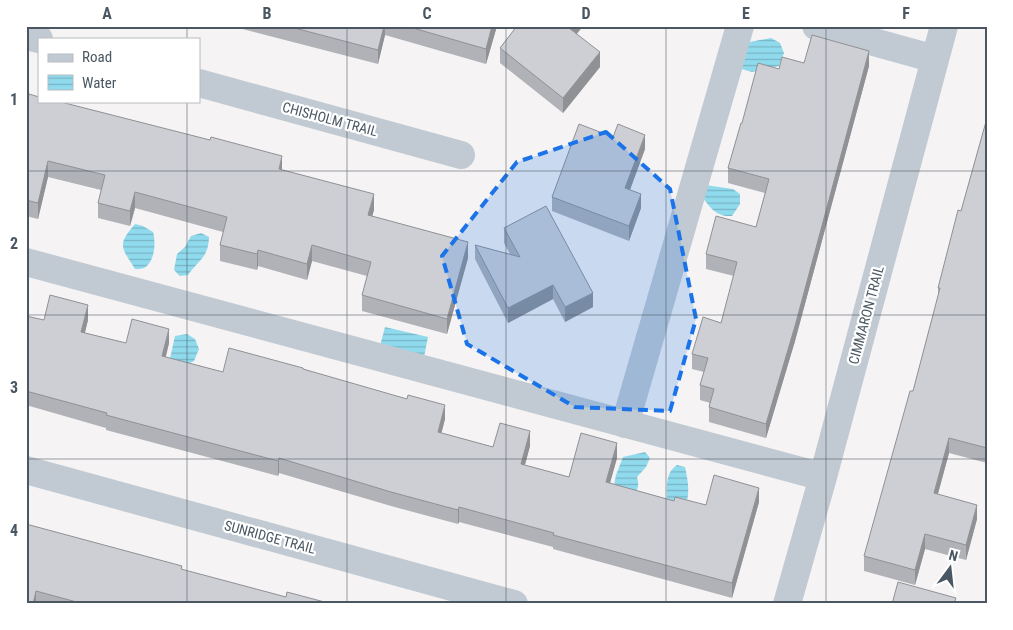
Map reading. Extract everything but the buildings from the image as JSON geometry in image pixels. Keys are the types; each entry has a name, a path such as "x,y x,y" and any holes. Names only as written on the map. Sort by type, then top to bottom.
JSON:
{"street":[{"path":"625,424 740,26"},
{"path":"816,26 935,59"},
{"name":"CIMMARON TRAIL","path":"787,604 944,26"},
{"name":"CHISHOLM TRAIL","path":"200,83 461,155"},
{"path":"26,262 823,477"},
{"name":"SUNRIDGE TRAIL","path":"26,470 514,604"}],"highlighted area":[{"path":"606,132 670,189 696,319 670,411 575,407 467,344 442,256 517,162"}],"water":[{"path":"771,38 780,43 784,53 779,66 752,72 738,68 745,43"},
{"path":"705,185 733,189 740,194 740,204 732,216 721,215 710,207 700,194"},
{"path":"135,224 153,232 154,236 152,257 148,265 141,269 135,269 123,246 125,237"},
{"path":"201,233 209,237 207,250 188,275 180,276 174,270 177,254 185,247 191,236"},
{"path":"385,327 428,337 424,357 380,346"},
{"path":"187,334 195,339 199,349 194,361 184,366 169,363 175,336"},
{"path":"645,452 650,458 646,467 637,477 638,487 630,498 613,490 623,457"},
{"path":"677,465 685,467 688,486 686,505 667,500 667,485 670,472"}]}
